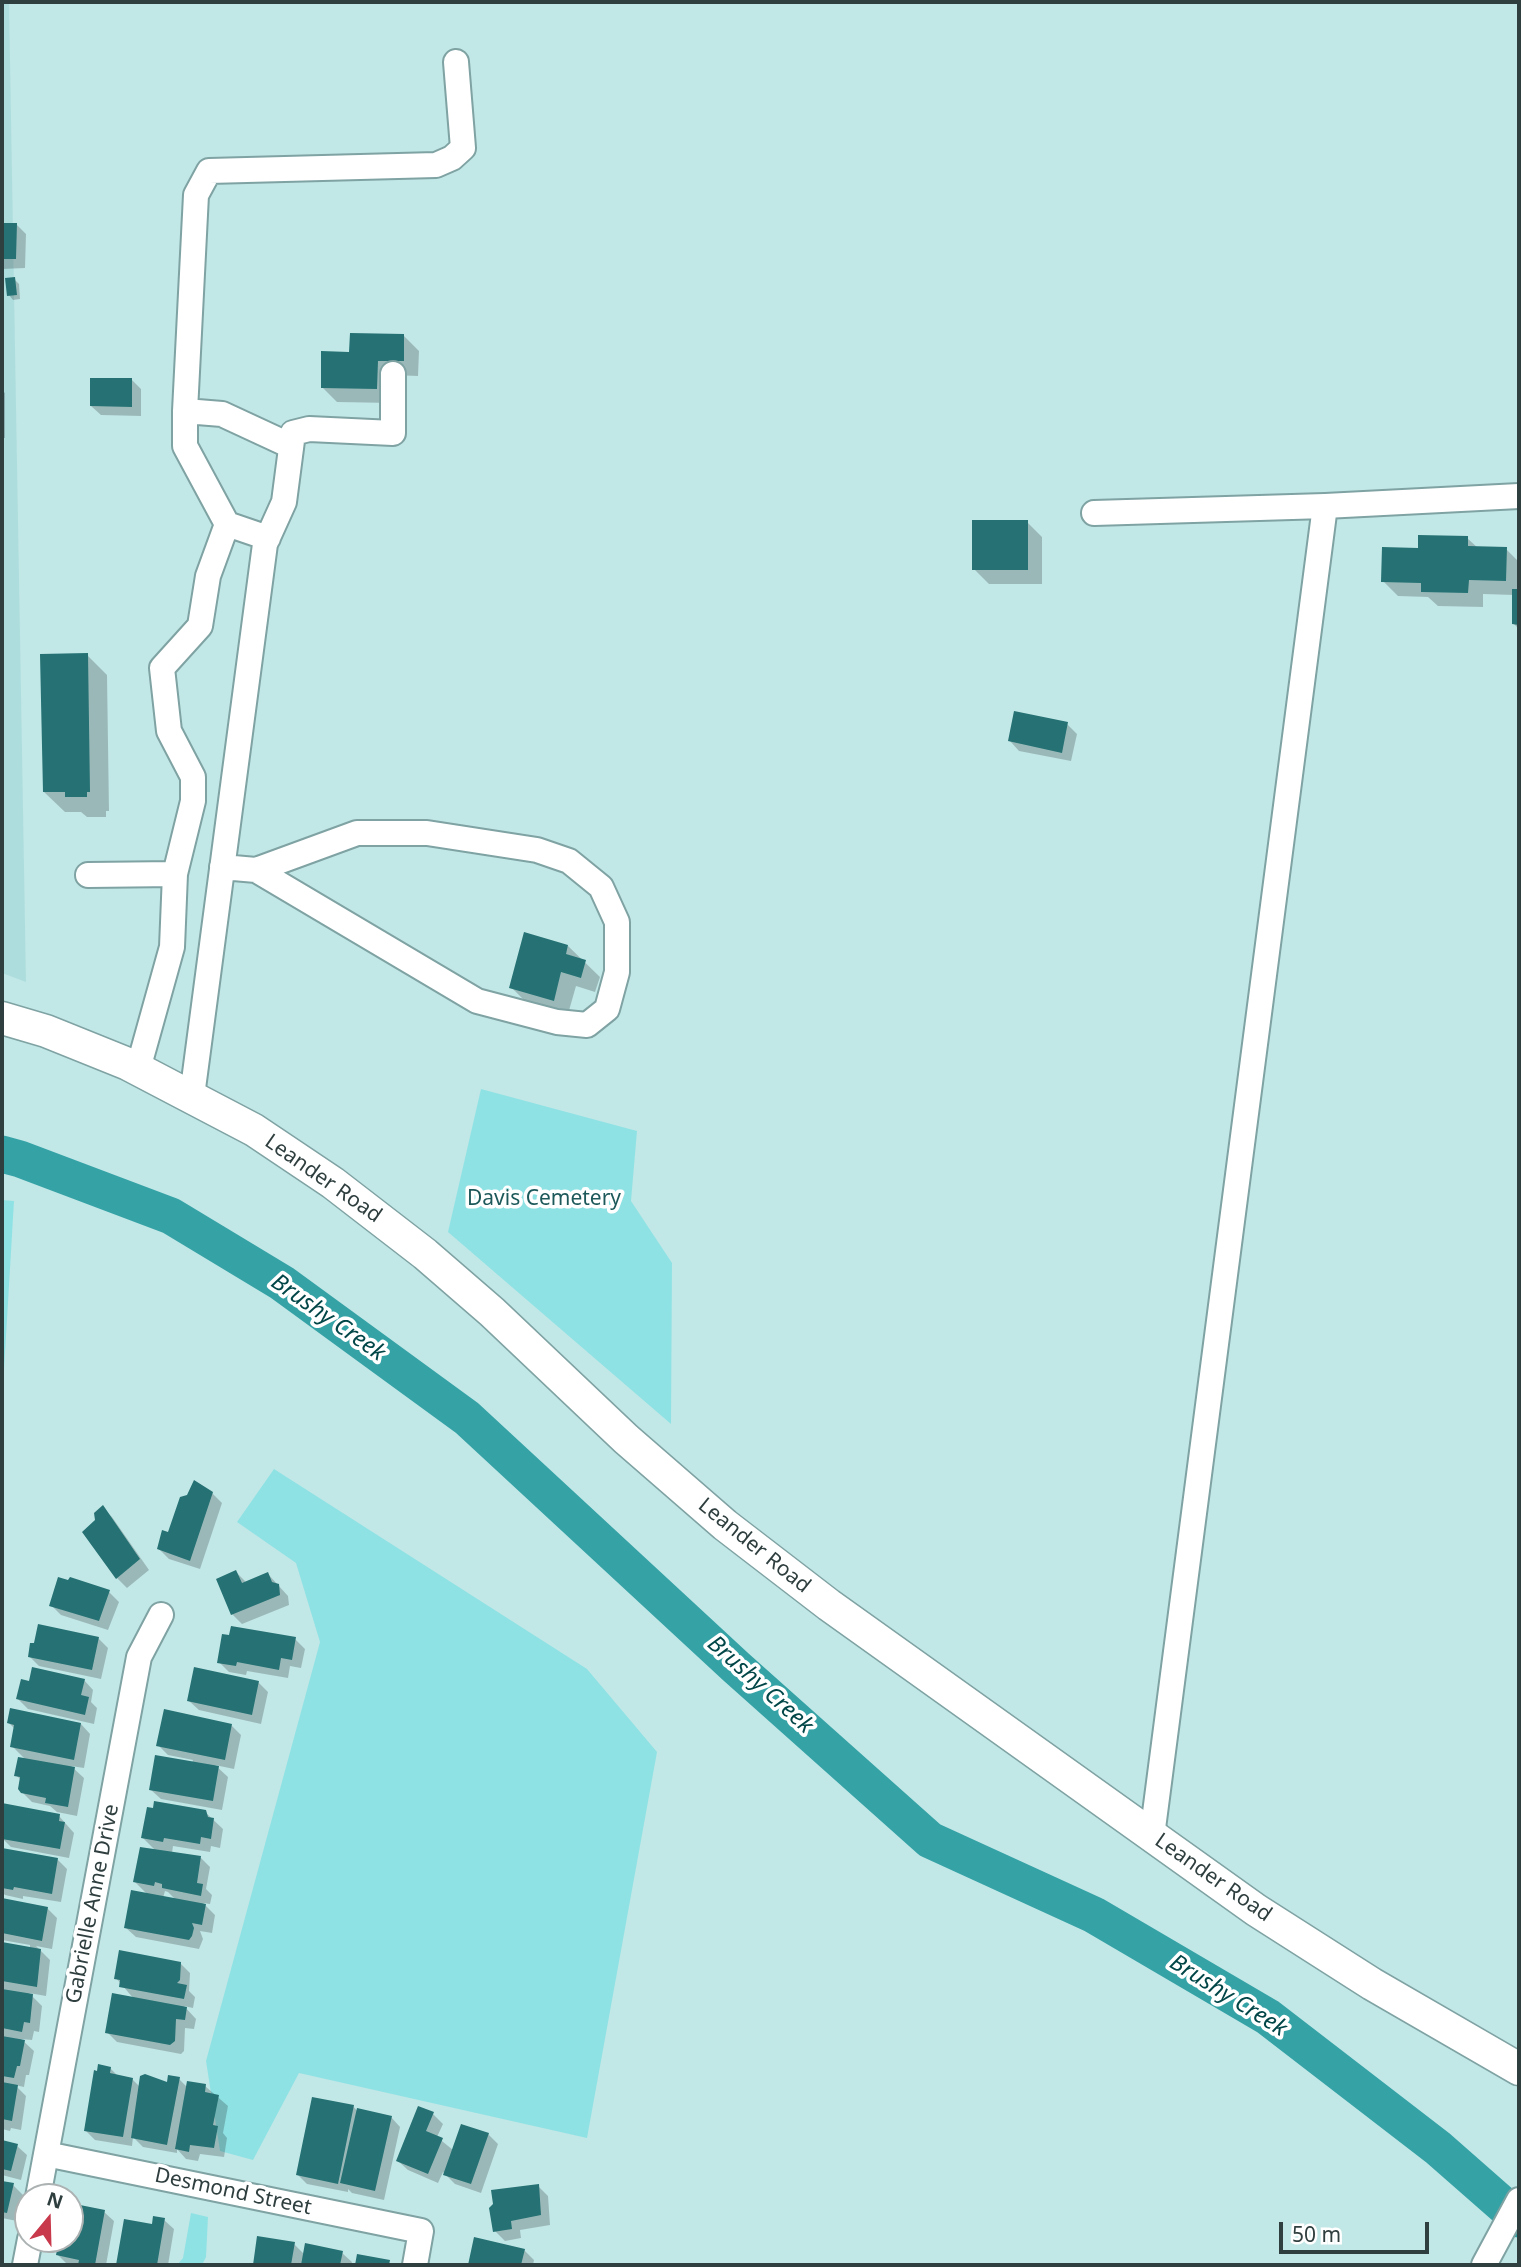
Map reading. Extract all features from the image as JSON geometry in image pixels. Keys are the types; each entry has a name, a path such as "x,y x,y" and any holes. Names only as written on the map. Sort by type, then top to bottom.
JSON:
{"main road":[{"name":"Leander Road","path":"2,1018 46,1031 138,1069 192,1096 277,1145 333,1183 415,1246 492,1312 626,1439 725,1525 829,1605 1256,1910 1372,1984 1519,2069"}],"street":[{"path":"268,538 227,524 185,446 196,195 209,171 436,165 452,158 463,148 456,62"},
{"path":"192,1096 265,544 284,502 293,433 309,429 393,433 393,374"},
{"path":"185,411 222,414 290,446"},
{"path":"1094,513 1325,506 1519,496"},
{"path":"1152,1836 1325,506"},
{"path":"138,1069 172,947 176,874 193,801 193,777 169,731 162,668 200,626 208,576 227,524"},
{"path":"222,867 256,870 357,833 427,833 537,850 569,861 601,887 617,922 617,972 607,1009 587,1025 556,1022 477,1001 256,870"},
{"path":"88,876 176,874"},
{"name":"Gabrielle Anne Drive","path":"41,2183 139,1657 161,1615"},
{"name":"Desmond Street","path":"46,2154 421,2231 415,2265"},
{"path":"1484,2265 1519,2200"}],"shaded area":[{"path":"2,2 9,2 26,982 2,973"}],"green space":[{"name":"Davis Cemetery","path":"481,1089 637,1131 631,1201 672,1263 671,1424 448,1232"},
{"path":"2,1200 14,1201 2,1404"},
{"path":"274,1469 587,1669 657,1752 587,2138 299,2073 253,2160 220,2151 206,2061 320,1642 296,1563 237,1522"},
{"path":"191,2213 208,2217 206,2257 202,2265 177,2265 183,2258"}],"building":[{"path":"2,223 17,223 16,259 2,259"},
{"path":"15,277 17,295 7,296 5,278"},
{"path":"350,333 404,334 404,361 378,361 377,389 321,388 321,351 349,352"},
{"path":"90,378 132,378 132,407 90,406"},
{"path":"972,520 1028,520 1028,570 972,570"},
{"path":"1418,535 1468,536 1468,546 1507,547 1506,581 1469,580 1468,593 1421,592 1421,583 1381,582 1382,547 1418,548"},
{"path":"1512,589 1519,589 1519,625 1512,624"},
{"path":"88,653 90,792 87,792 87,797 65,797 65,792 43,792 40,654"},
{"path":"1014,711 1068,722 1062,753 1008,741"},
{"path":"524,932 568,945 566,954 586,960 581,978 561,972 554,1001 509,988"},
{"path":"194,1480 213,1492 190,1561 157,1549 162,1530 168,1532 180,1497 187,1495"},
{"path":"103,1505 140,1559 116,1579 82,1532 95,1520 94,1513"},
{"path":"236,1570 242,1583 268,1572 272,1582 279,1584 280,1595 231,1615 216,1579"},
{"path":"58,1577 68,1580 70,1577 110,1590 99,1621 49,1606"},
{"path":"38,1624 99,1637 92,1670 28,1657 30,1643 34,1643"},
{"path":"231,1626 296,1637 292,1660 281,1658 279,1670 237,1662 236,1666 217,1663 222,1634 229,1635"},
{"path":"32,1667 85,1679 81,1695 89,1697 85,1715 16,1699 21,1679 29,1681"},
{"path":"194,1667 259,1681 252,1715 187,1701"},
{"path":"10,1708 81,1723 74,1760 10,1747 14,1725 7,1723"},
{"path":"164,1709 232,1724 225,1760 156,1746"},
{"path":"155,1755 219,1766 213,1801 149,1790"},
{"path":"18,1757 75,1767 68,1807 45,1803 46,1798 21,1793 18,1789 20,1777 14,1776"},
{"path":"154,1801 206,1810 208,1817 214,1818 211,1839 201,1837 200,1844 164,1838 163,1842 141,1838 147,1807 153,1808"},
{"path":"2,1803 60,1814 59,1821 65,1822 60,1849 2,1839"},
{"path":"140,1847 201,1856 197,1883 203,1884 201,1896 162,1888 162,1884 155,1882 154,1886 133,1882"},
{"path":"2,1848 58,1858 52,1894 14,1887 13,1890 2,1888"},
{"path":"131,1890 206,1904 202,1925 192,1923 194,1928 189,1940 124,1928"},
{"path":"2,1898 48,1907 42,1941 2,1933"},
{"path":"2,1942 41,1949 37,1987 2,1981"},
{"path":"119,1950 181,1962 180,1980 177,1983 187,1985 184,1999 119,1987 120,1980 114,1979"},
{"path":"2,1989 33,1994 30,2023 24,2022 22,2032 2,2028"},
{"path":"112,1993 187,2007 185,2020 176,2019 175,2041 170,2045 105,2033"},
{"path":"2,2036 25,2040 20,2066 17,2066 14,2078 2,2076"},
{"path":"98,2064 111,2067 110,2073 133,2078 123,2137 84,2131 94,2070 97,2071"},
{"path":"145,2074 167,2082 168,2075 180,2077 167,2145 131,2138 140,2076"},
{"path":"187,2081 206,2084 205,2092 219,2095 213,2125 218,2126 214,2148 190,2145 189,2152 175,2149"},
{"path":"2,2082 18,2085 12,2121 2,2119"},
{"path":"312,2097 354,2105 338,2184 296,2175"},
{"path":"418,2106 434,2112 426,2131 443,2138 428,2174 396,2161"},
{"path":"357,2108 392,2116 375,2191 340,2183"},
{"path":"461,2124 489,2133 471,2184 443,2175"},
{"path":"2,2140 18,2144 11,2171 2,2169"},
{"path":"2,2181 14,2183 7,2213 2,2212"},
{"path":"539,2184 541,2215 511,2221 512,2229 493,2232 489,2208 493,2204 491,2190"},
{"path":"84,2206 105,2210 95,2265 78,2265 79,2260 56,2255 84,2253"},
{"path":"153,2216 165,2218 157,2265 116,2265 124,2219 152,2224"},
{"path":"257,2236 295,2242 291,2265 253,2265"},
{"path":"474,2237 525,2249 521,2265 468,2265"},
{"path":"305,2243 343,2251 340,2265 301,2265"},
{"path":"357,2254 390,2260 389,2265 355,2265"}],"waterway":[{"name":"Brushy Creek","path":"2,1154 171,1216 282,1283 467,1418 736,1667 930,1840 1094,1915 1268,2017 1438,2148 1519,2219"}]}
